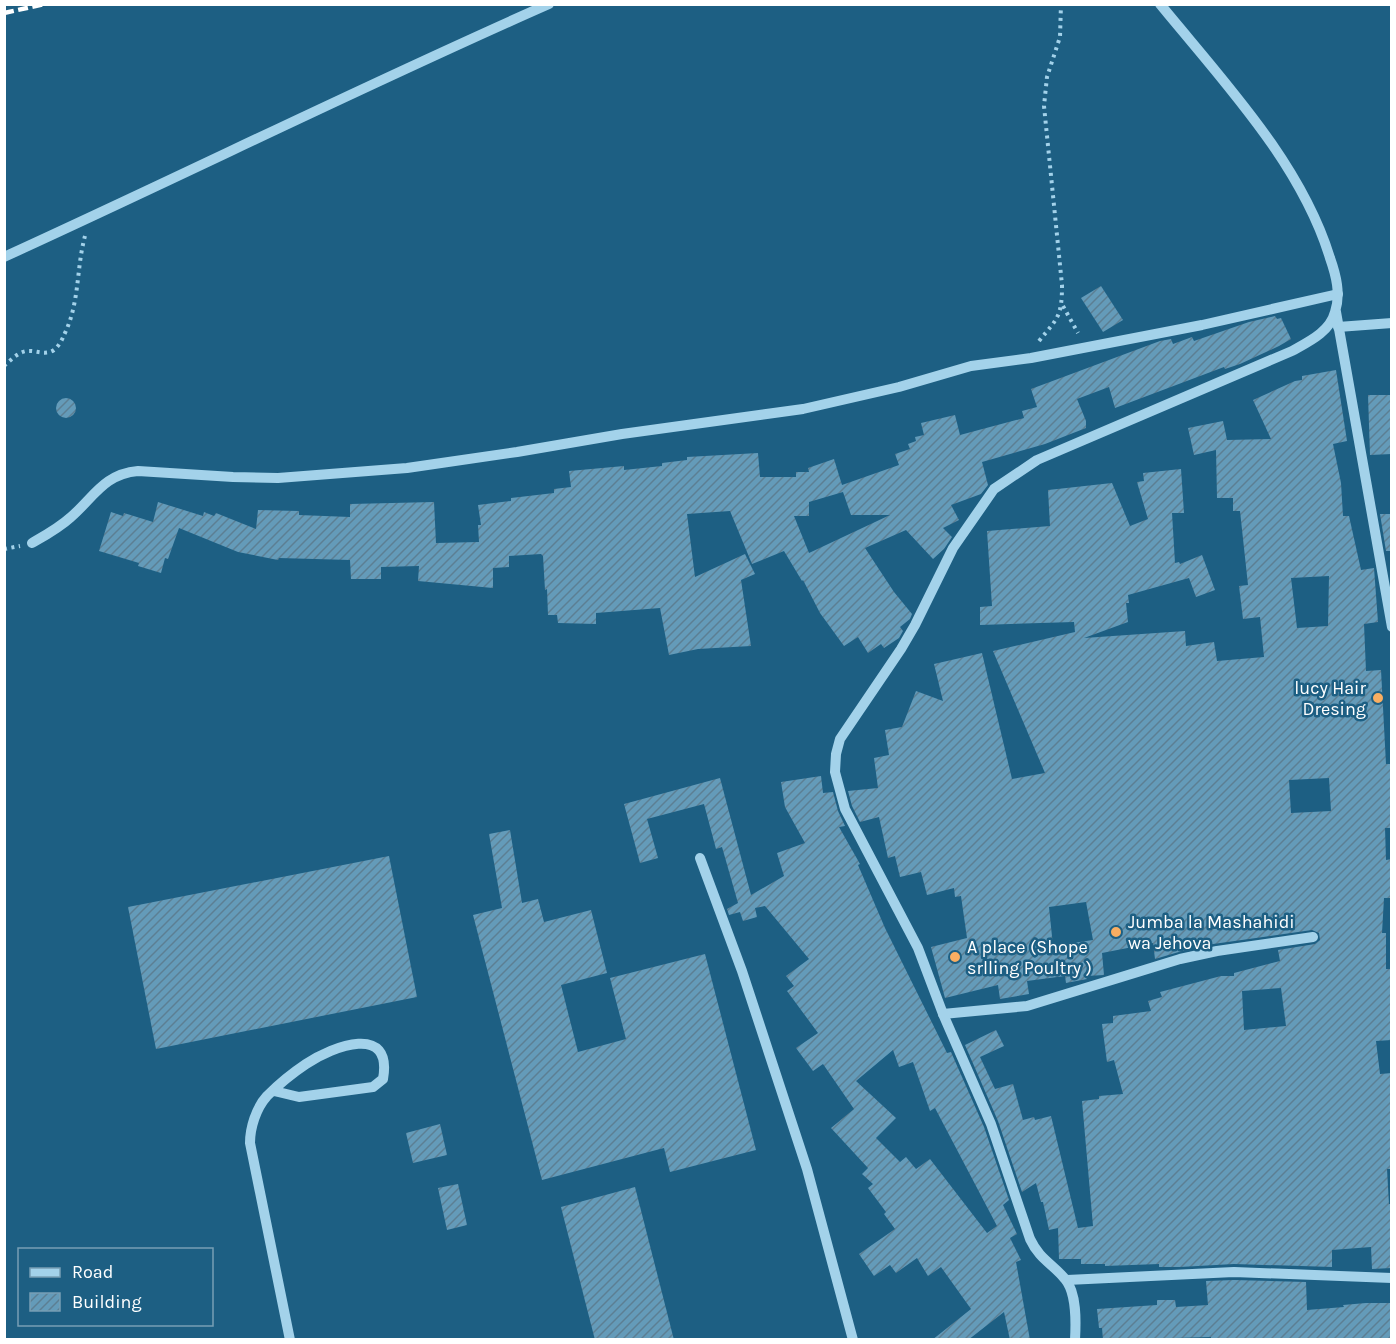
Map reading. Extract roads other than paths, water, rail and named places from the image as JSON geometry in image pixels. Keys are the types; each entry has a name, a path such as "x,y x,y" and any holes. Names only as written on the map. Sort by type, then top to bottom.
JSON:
{"street":[{"path":"4,257 433,55 549,4"},
{"path":"1160,4 1270,141 1301,187 1324,236 1336,276 1338,327 1392,627"},
{"path":"32,543 57,528 105,483 123,472 278,477 407,468 622,434 803,409 899,387 971,366 1202,326 1338,294"},
{"path":"1076,1340 1074,1306 1066,1280 1039,1255 1030,1239 991,1124 943,1014 918,948 845,809 834,765 840,739 901,649 953,548 994,489 1037,460 1292,351 1320,334 1336,312"},
{"path":"1338,327 1392,323"},
{"path":"700,858 742,971 807,1169 853,1340"},
{"path":"943,1014 1027,1006 1180,959 1217,951 1313,937"},
{"path":"274,1091 299,1096 373,1087 383,1079 385,1068 383,1056 380,1049 372,1044 361,1043 334,1051 307,1064 267,1096 253,1123 250,1143 290,1340"},
{"path":"1066,1280 1234,1272 1392,1278"}],"railway":[{"path":"4,13 45,4"}],"place":[{"name":"lucy Hair Dresing","path":"1378,698"},
{"name":"Jumba la Mashahidi wa Jehova","path":"1116,932"},
{"name":"A place (Shope srlling Poultry )","path":"955,957"}]}
